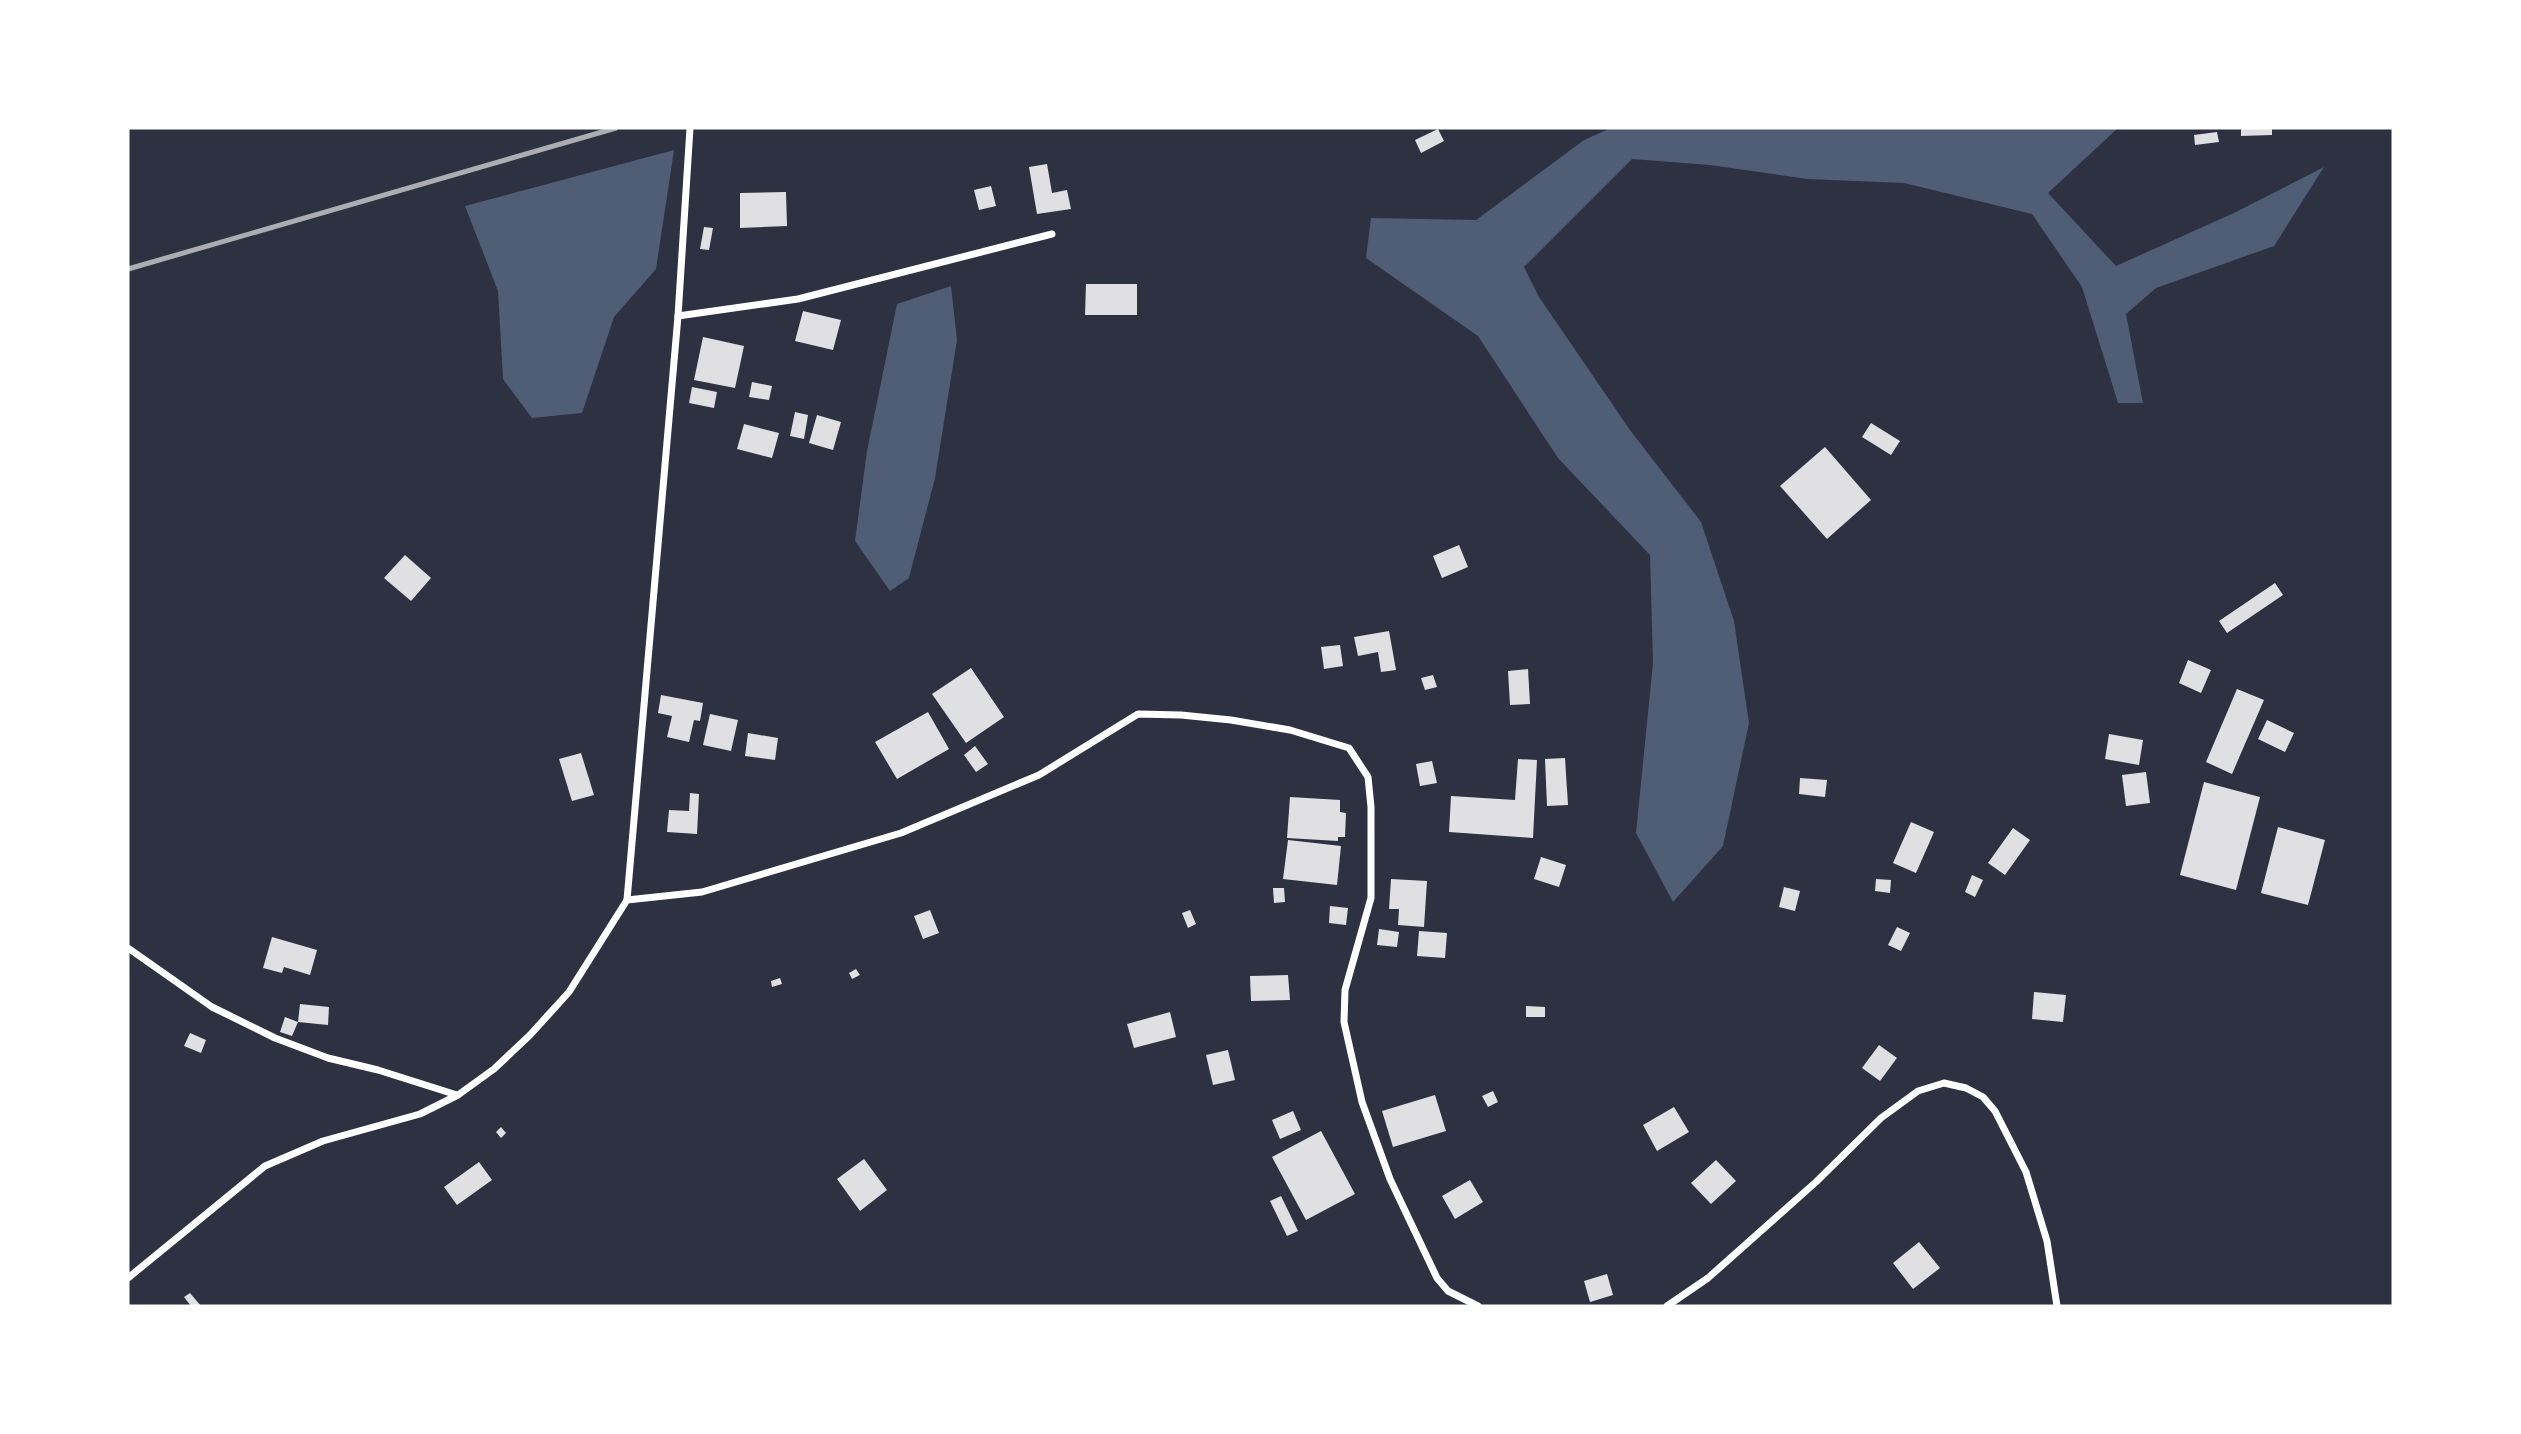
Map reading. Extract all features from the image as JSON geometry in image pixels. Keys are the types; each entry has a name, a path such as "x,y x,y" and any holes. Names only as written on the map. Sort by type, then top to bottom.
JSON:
{"street":[{"path":"128,1278 265,1166 323,1141 420,1114 458,1095 494,1069 569,992 627,901 678,316 690,128"},
{"path":"678,316 798,299 1052,234"},
{"path":"627,901 702,891 901,833 1039,775 1138,714 1231,720 1290,730 1349,748 1368,777 1371,807 1371,898 1345,990 1344,1022 1353,1068 1390,1179 1437,1278 1448,1291 1478,1306"},
{"path":"128,948 212,1007 275,1038 328,1058 378,1070 458,1095"},
{"path":"1667,1306 1708,1278 1816,1182 1881,1118 1918,1091 1944,1083 1966,1088 1983,1097 1995,1111 2026,1172 2046,1241 2057,1306"}],"water":[{"path":"1611,128 2118,128 2048,193 2116,266 2236,212 2324,167 2274,246 2156,288 2126,314 2143,403 2118,403 2082,287 2032,214 1904,183 1807,179 1710,165 1632,159 1524,267 1539,297 1630,430 1701,522 1734,621 1749,723 1723,846 1673,902 1636,833 1653,663 1650,555 1558,458 1478,336 1366,258 1371,218 1476,220 1584,140"},
{"path":"674,150 656,269 614,317 582,413 532,418 503,379 498,291 465,206"},
{"path":"951,286 957,340 935,478 909,578 890,591 855,541 867,451 897,304"}],"building":[{"path":"2241,128 2272,128 2272,135 2241,136"},
{"path":"1438,129 1444,141 1421,153 1415,140"},
{"path":"2217,132 2219,142 2195,145 2194,135"},
{"path":"1047,164 1052,193 1067,190 1071,209 1037,214 1029,167"},
{"path":"991,186 996,206 979,210 974,190"},
{"path":"786,192 787,226 740,228 740,193"},
{"path":"704,227 713,228 709,250 700,249"},
{"path":"1086,284 1137,284 1137,315 1085,315"},
{"path":"803,311 841,320 833,350 795,341"},
{"path":"703,337 744,346 735,388 694,380"},
{"path":"752,382 772,386 769,400 749,397"},
{"path":"692,387 717,392 714,408 689,403"},
{"path":"795,412 808,415 804,439 790,436"},
{"path":"817,415 841,422 833,450 809,443"},
{"path":"1871,423 1900,441 1891,455 1862,437"},
{"path":"744,424 779,433 772,458 737,449"},
{"path":"1825,447 1871,500 1827,539 1780,486"},
{"path":"1459,545 1468,567 1442,578 1433,556"},
{"path":"405,555 431,578 411,601 384,578"},
{"path":"2275,583 2283,595 2227,633 2219,621"},
{"path":"1389,631 1396,670 1381,672 1378,652 1358,656 1354,637"},
{"path":"1340,645 1343,666 1324,669 1321,647"},
{"path":"2188,660 2211,670 2201,693 2179,683"},
{"path":"971,668 1004,717 966,743 932,694"},
{"path":"1528,669 1530,704 1510,705 1508,671"},
{"path":"1433,675 1437,687 1425,690 1421,678"},
{"path":"2237,689 2264,700 2232,774 2206,762"},
{"path":"661,695 703,703 700,721 694,720 689,742 667,737 672,716 658,713"},
{"path":"928,712 949,749 897,779 875,742"},
{"path":"710,714 738,720 731,751 703,745"},
{"path":"2267,720 2294,733 2285,752 2258,739"},
{"path":"748,733 778,738 775,760 745,756"},
{"path":"2109,734 2143,740 2139,765 2105,759"},
{"path":"975,746 988,764 976,772 964,755"},
{"path":"581,753 594,795 572,801 559,759"},
{"path":"1565,758 1568,805 1547,806 1545,759"},
{"path":"1518,759 1537,760 1533,838 1449,832 1451,796 1515,800"},
{"path":"1432,761 1437,783 1420,786 1416,764"},
{"path":"2146,772 2150,803 2126,806 2122,775"},
{"path":"1800,778 1827,780 1825,797 1799,794"},
{"path":"2204,782 2260,797 2236,890 2180,875"},
{"path":"690,793 699,794 697,834 667,832 669,810 689,811"},
{"path":"1290,797 1340,800 1340,812 1346,813 1345,837 1338,837 1338,841 1287,838"},
{"path":"1911,822 1934,832 1916,873 1893,863"},
{"path":"2278,827 2325,840 2308,905 2261,893"},
{"path":"2013,828 2030,840 2005,875 1988,863"},
{"path":"1288,840 1341,846 1337,885 1283,879"},
{"path":"1541,857 1566,865 1559,887 1534,879"},
{"path":"1972,875 1983,880 1975,897 1965,892"},
{"path":"1391,879 1427,881 1424,927 1398,925 1399,909 1389,909"},
{"path":"1876,879 1891,880 1890,893 1875,891"},
{"path":"1784,887 1800,891 1795,911 1779,907"},
{"path":"1273,888 1284,888 1285,902 1274,903"},
{"path":"1330,906 1348,908 1346,925 1329,923"},
{"path":"930,910 939,933 923,939 914,916"},
{"path":"1190,910 1196,924 1188,928 1182,913"},
{"path":"1897,927 1910,933 1901,951 1888,945"},
{"path":"1379,929 1399,932 1397,947 1377,945"},
{"path":"1419,931 1447,933 1445,958 1417,956"},
{"path":"272,937 317,950 310,975 284,967 282,973 263,968"},
{"path":"856,969 860,975 852,979 849,973"},
{"path":"1288,975 1290,1000 1251,1001 1250,976"},
{"path":"780,978 782,984 772,987 771,981"},
{"path":"2034,992 2066,995 2063,1022 2032,1019"},
{"path":"300,1004 329,1007 328,1025 298,1022"},
{"path":"1526,1006 1545,1007 1545,1017 1526,1017"},
{"path":"1170,1012 1176,1037 1134,1048 1127,1024"},
{"path":"285,1017 298,1022 292,1036 280,1032"},
{"path":"190,1033 206,1040 201,1053 184,1046"},
{"path":"1879,1045 1897,1058 1880,1081 1862,1068"},
{"path":"1228,1050 1235,1080 1213,1085 1206,1055"},
{"path":"1493,1091 1498,1102 1488,1107 1482,1096"},
{"path":"1435,1095 1446,1131 1393,1147 1382,1111"},
{"path":"1674,1107 1689,1132 1657,1151 1643,1125"},
{"path":"1293,1111 1301,1130 1280,1139 1272,1120"},
{"path":"501,1127 506,1133 501,1138 496,1132"},
{"path":"1321,1131 1355,1194 1306,1220 1272,1157"},
{"path":"864,1159 887,1190 860,1211 837,1179"},
{"path":"1716,1160 1736,1181 1711,1204 1691,1183"},
{"path":"479,1162 492,1180 457,1205 444,1187"},
{"path":"1470,1180 1483,1202 1455,1219 1442,1196"},
{"path":"1281,1196 1298,1231 1287,1236 1270,1201"},
{"path":"1919,1242 1940,1268 1913,1289 1893,1263"},
{"path":"1607,1274 1613,1295 1590,1302 1584,1281"},
{"path":"190,1293 201,1306 191,1306 184,1297"}],"railway":[{"path":"128,269 616,128"}]}
